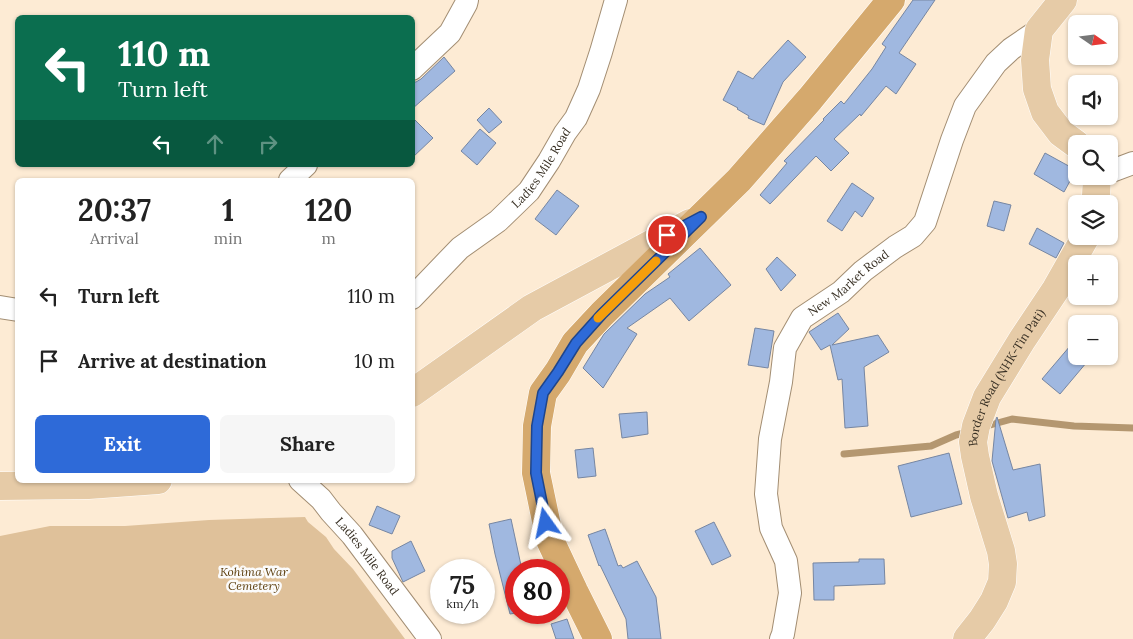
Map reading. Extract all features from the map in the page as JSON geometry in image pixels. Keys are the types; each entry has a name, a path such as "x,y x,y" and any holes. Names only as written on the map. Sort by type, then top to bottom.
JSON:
{"highway":[{"path":"598,639 550,540 536,473 537,426 543,393 582,336 602,314 739,180 810,99 891,0"}],"main road":[{"path":"1063,0 1040,30 1035,60 1037,89 1045,112 1061,133 1068,138"},
{"path":"415,391 532,308 701,217"},
{"name":"Border Road (NHK-Tin Pati)","path":"967,639 994,601 1002,582 1003,564 975,456 973,442 976,426 987,397 1056,289 1081,245"},
{"path":"0,486 116,483"}],"street":[{"path":"415,66 450,33 467,0"},
{"name":"Ladies Mile Road","path":"415,295 460,248 498,221 528,191 550,161 565,133 576,118 589,89 602,52 616,0"},
{"name":"New Market Road","path":"781,639 790,593 786,561 772,528 766,494 770,439 781,382 785,348 802,318 841,292 863,271 913,236 925,222 965,106 996,63 1011,49 1040,30"},
{"path":"1118,169 1133,163"},
{"path":"292,178 304,167"},
{"path":"0,307 15,310"},
{"name":"Ladies Mile Road","path":"303,483 321,499 352,535 430,639"}],"green space":[{"name":"Kohima War Cemetery","path":"305,517 308,522 326,537 334,549 353,569 405,639 0,639 0,536 50,526 125,526 209,520"}],"building":[{"path":"913,0 935,0 899,53 916,64 896,94 886,86 861,116 860,114 834,139 849,153 831,171 816,156 770,204 760,195 787,163 784,161 841,101 844,104 872,69 886,47 882,44"},
{"path":"788,40 806,57 783,82 764,125 748,118 749,116 738,108 723,100 738,71 753,79"},
{"path":"444,57 455,71 415,106 415,82 421,79"},
{"path":"489,108 502,122 489,133 477,120"},
{"path":"415,120 433,138 415,155"},
{"path":"480,129 496,143 477,165 461,151"},
{"path":"1045,153 1068,166 1068,185 1064,192 1034,174"},
{"path":"852,183 874,198 862,217 855,211 842,231 827,221"},
{"path":"557,190 579,206 556,235 535,219"},
{"path":"994,201 1011,205 1004,231 987,226"},
{"path":"1037,228 1064,243 1056,258 1029,244"},
{"path":"700,248 731,285 689,321 670,298 627,328 637,334 603,388 583,368 604,334 645,294 670,277 668,274"},
{"path":"777,257 796,275 781,291 766,269"},
{"path":"838,313 849,329 832,345 878,335 889,352 864,367 868,426 845,428 842,379 838,380 830,345 821,350 809,332"},
{"path":"755,328 774,331 768,368 748,365"},
{"path":"1068,348 1068,365 1084,365 1060,394 1042,379"},
{"path":"647,412 648,434 622,438 619,414"},
{"path":"997,417 1013,470 1040,464 1045,516 1029,521 1027,512 1008,518 992,461"},
{"path":"593,448 596,476 578,478 575,450"},
{"path":"949,453 962,504 911,517 898,466"},
{"path":"377,506 400,516 392,534 369,525"},
{"path":"511,519 520,559 505,559 505,594 495,554 489,524"},
{"path":"714,522 731,556 712,565 695,531"},
{"path":"605,529 618,566 621,565 623,568 637,561 656,597 661,639 628,639 626,619 599,566 588,535"},
{"path":"411,541 425,571 403,582 392,558 392,551"},
{"path":"859,559 884,559 885,584 834,586 834,600 814,600 813,563 859,562"},
{"path":"551,624 569,624 574,639 556,639"}],"waterway":[{"path":"983,427 1012,419 1074,426 1133,428"},
{"path":"844,454 931,446 968,432"}],"slow traffic":[{"path":"598,318 656,261"}],"route":[{"path":"546,523 536,473 537,426 543,393 576,343 589,328 701,217 667,235"}]}
